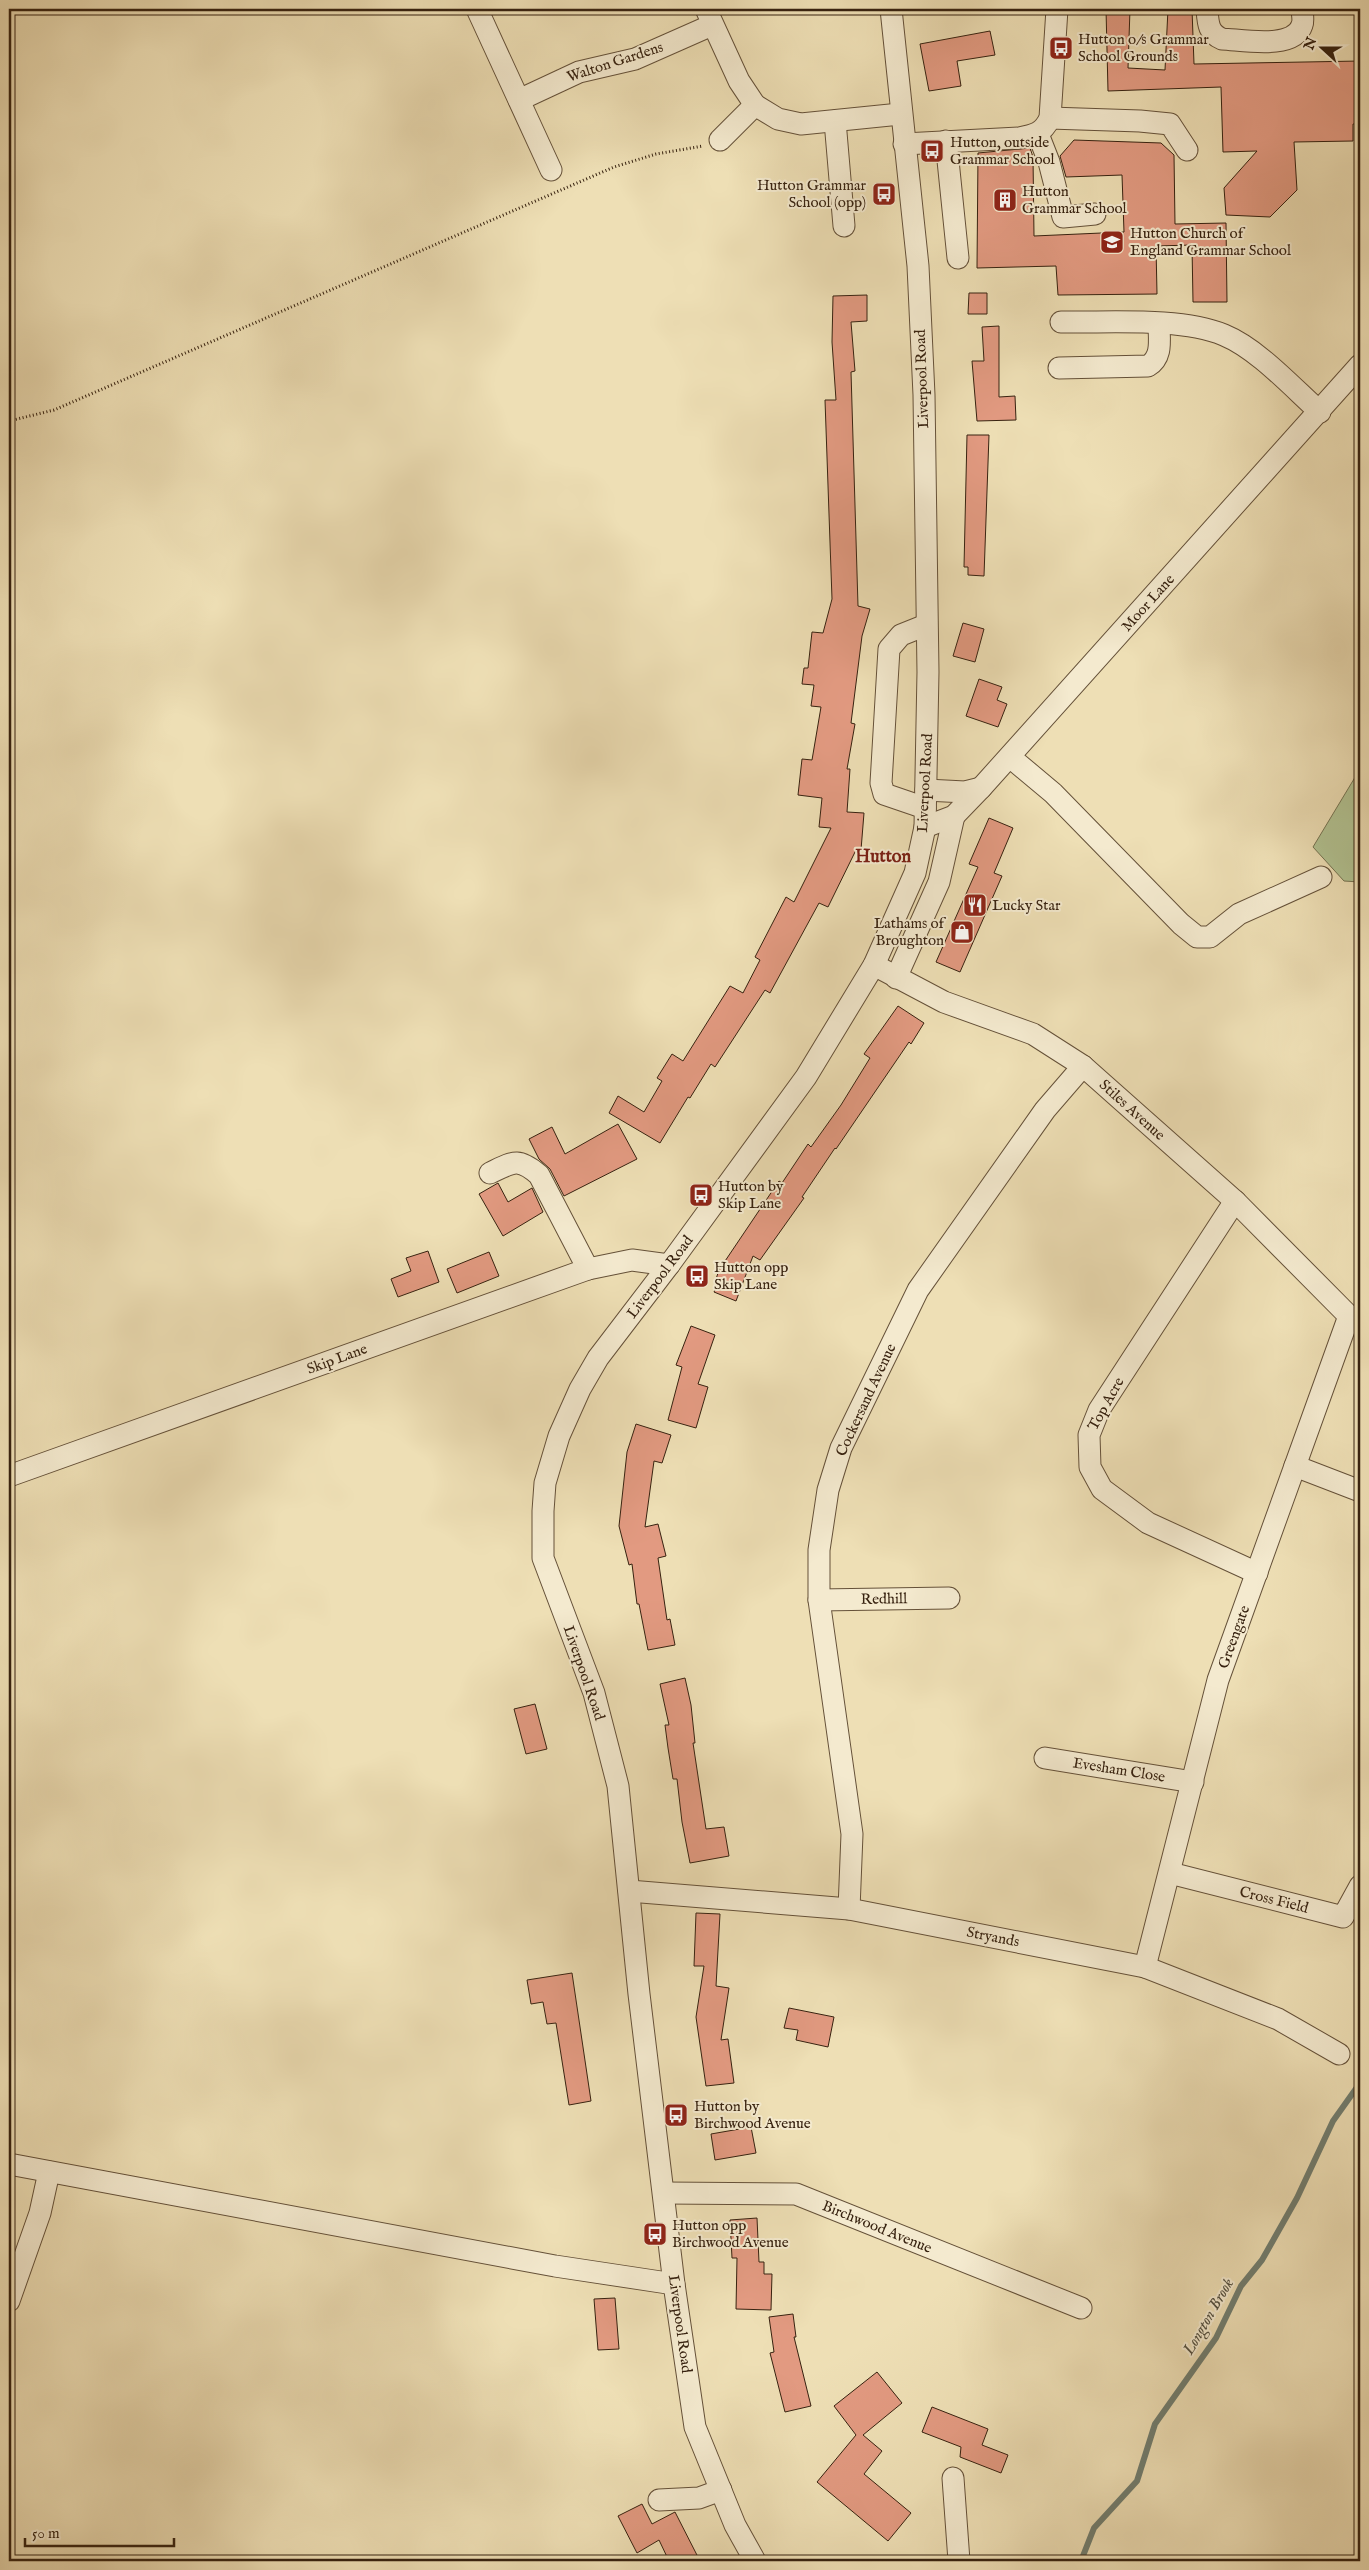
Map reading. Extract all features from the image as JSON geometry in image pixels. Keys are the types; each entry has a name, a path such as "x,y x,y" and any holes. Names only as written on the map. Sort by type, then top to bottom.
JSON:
{"street":[{"path":"477,9 551,170"},
{"name":"Liverpool Road","path":"755,2561 735,2524 695,2426 674,2284 639,1994 618,1786 594,1693 543,1558 542,1511 545,1483 559,1436 580,1390 598,1358 670,1265 806,1077 874,965 915,873 925,808 928,672 924,395 918,266 900,114 891,9"},
{"path":"1057,9 1044,126 1049,162 1063,217 1095,214"},
{"path":"1207,9 1209,28 1213,35 1222,39 1284,41 1295,36 1303,24 1302,9"},
{"name":"Walton Gardens","path":"519,100 579,72 635,59 709,17 739,81 755,105 778,119 802,124 900,114"},
{"path":"720,140 755,105"},
{"path":"835,121 844,226"},
{"path":"904,144 1020,138 1044,126 1140,121 1170,124 1187,150"},
{"path":"946,141 958,258"},
{"path":"1061,322 1186,324 1225,335 1257,356 1320,412"},
{"path":"1059,368 1148,366 1155,362 1159,354 1158,324"},
{"name":"Moor Lane","path":"925,808 954,816 1010,757 1360,365"},
{"path":"926,625 901,635 890,648 881,783 884,794 925,808 980,788"},
{"path":"1010,757 1053,794 1181,924 1197,937 1210,937 1238,914 1321,877"},
{"path":"896,978 939,882 954,816"},
{"name":"Stiles Avenue","path":"874,965 944,1002 1033,1034 1083,1066 1235,1201 1355,1316"},
{"name":"Cockersand Avenue","path":"848,1909 852,1834 819,1600 819,1550 828,1490 839,1457 918,1290 1045,1110 1083,1066"},
{"path":"490,1173 514,1162 527,1165 539,1175 588,1270"},
{"name":"Top Acre","path":"1235,1201 1099,1410 1089,1434 1090,1467 1102,1489 1148,1523 1257,1573"},
{"name":"Skip Lane","path":"9,1476 588,1270 632,1260 670,1265"},
{"name":"Greengate","path":"1144,1967 1170,1873 1218,1680 1295,1466 1355,1316"},
{"path":"1295,1466 1360,1491"},
{"name":"Redhill","path":"819,1600 949,1598"},
{"name":"Evesham Close","path":"1045,1758 1193,1782"},
{"name":"Cross Field","path":"1170,1873 1343,1918 1360,1886"},
{"name":"Stryands","path":"629,1891 848,1909 1144,1967 1278,2019 1338,2054"},
{"path":"9,2164 555,2266 674,2284"},
{"path":"9,2301 40,2213 49,2172"},
{"name":"Birchwood Avenue","path":"664,2192 796,2194 1081,2308"},
{"path":"953,2478 959,2561"},
{"path":"659,2500 699,2498 721,2490"}],"path":[{"path":"9,421 54,410 614,167 656,154 699,148 720,140"}],"green space":[{"path":"1360,769 1360,882 1344,881 1313,847"}],"building":[{"path":"1106,9 1130,9 1128,68 1165,70 1168,9 1192,9 1194,64 1360,61 1360,124 1353,124 1353,141 1294,142 1297,190 1270,217 1226,215 1224,188 1257,151 1223,152 1221,87 1108,91"},
{"path":"990,31 995,55 957,61 961,86 929,91 920,44"},
{"name":"Hutton Grammar School","path":"1074,140 1161,143 1174,155 1175,224 1226,223 1227,302 1193,302 1192,245 1156,246 1157,294 1058,295 1056,266 977,268 978,153 1030,148 1033,157 1034,236 1124,232 1122,175 1066,177 1060,156"},
{"path":"969,293 987,293 987,314 968,314"},
{"path":"867,295 867,321 851,322 855,371 851,372 858,606 870,609 862,636 851,723 855,724 847,769 850,769 847,812 864,813 861,850 856,850 828,907 819,903 770,993 765,990 715,1067 711,1064 690,1098 688,1097 660,1143 609,1113 618,1096 644,1112 662,1081 657,1078 672,1054 683,1061 730,986 743,993 760,960 755,957 786,897 794,902 831,828 819,827 822,798 798,795 802,759 812,760 821,707 811,706 814,685 802,684 804,668 808,668 812,632 823,633 832,599 825,400 836,400 832,342 833,296"},
{"path":"999,326 999,397 1015,396 1016,420 977,421 972,361 984,361 982,327"},
{"path":"967,435 989,435 984,576 968,575 968,567 964,567"},
{"path":"963,623 984,629 975,662 953,656"},
{"path":"979,679 1002,687 997,700 1007,704 998,727 966,716"},
{"path":"989,818 1013,828 994,873 1002,876 960,972 936,962 978,867 969,864"},
{"path":"898,1006 924,1023 911,1044 909,1042 760,1260 753,1256 736,1301 714,1292 718,1284 715,1282 719,1270 779,1181 782,1183 808,1144 811,1147 841,1105 870,1058 864,1054"},
{"path":"618,1124 637,1159 564,1196 550,1169 539,1159 529,1139 552,1127 565,1154"},
{"path":"498,1183 508,1202 532,1188 543,1212 503,1236 479,1194"},
{"path":"428,1251 439,1282 398,1297 391,1279 411,1271 406,1258"},
{"path":"489,1252 499,1276 457,1293 447,1269"},
{"path":"691,1326 715,1335 698,1384 708,1387 696,1428 668,1420 682,1367 676,1365"},
{"path":"636,1424 671,1435 662,1463 654,1461 645,1527 658,1524 666,1556 658,1558 667,1620 670,1619 675,1645 648,1650 639,1604 637,1604 632,1564 629,1565 619,1526 627,1452"},
{"path":"685,1678 691,1705 695,1743 693,1743 706,1829 724,1827 729,1856 690,1863 682,1822 677,1779 673,1779 665,1725 669,1725 660,1684"},
{"path":"535,1704 547,1749 526,1754 514,1709"},
{"path":"696,1913 720,1914 716,1986 729,1988 721,2040 728,2039 734,2083 706,2086 696,2017 704,1966 694,1966"},
{"path":"572,1973 591,2101 569,2105 556,2023 547,2024 543,2002 531,2004 527,1980"},
{"path":"789,2008 834,2017 828,2047 796,2040 798,2030 784,2028"},
{"path":"751,2127 756,2153 715,2160 711,2134"},
{"path":"757,2218 759,2262 764,2262 764,2274 772,2274 771,2310 736,2309 737,2258 732,2258 730,2220"},
{"path":"615,2298 619,2349 598,2350 594,2299"},
{"path":"793,2314 796,2337 794,2337 811,2406 785,2412 770,2353 774,2352 769,2317"},
{"path":"877,2372 902,2403 863,2435 882,2451 864,2474 911,2513 888,2541 817,2482 856,2435 834,2406"},
{"path":"932,2407 988,2429 982,2445 1008,2455 1001,2473 960,2457 961,2447 922,2432"},
{"path":"642,2504 652,2524 675,2512 700,2561 669,2561 659,2540 637,2553 618,2516"}],"waterway":[{"name":"Longton Brook","path":"1081,2561 1094,2528 1137,2481 1155,2424 1216,2338 1241,2286 1262,2260 1297,2198 1333,2121 1360,2083"}],"place":[{"name":"Hutton o/s Grammar School Grounds","path":"1061,48"},
{"name":"Hutton, outside Grammar School","path":"932,151"},
{"name":"Hutton Grammar School (opp)","path":"884,194"},
{"name":"Hutton Grammar School","path":"1005,200"},
{"name":"Hutton Church of England Grammar School","path":"1112,242"},
{"name":"Lucky Star","path":"975,905"},
{"name":"Lathams of Broughton","path":"962,932"},
{"name":"Hutton by Skip Lane","path":"701,1195"},
{"name":"Hutton opp Skip Lane","path":"697,1276"},
{"name":"Hutton by Birchwood Avenue","path":"676,2115"},
{"name":"Hutton opp Birchwood Avenue","path":"655,2234"}],"district":[{"name":"Hutton","path":"883,857"}]}
